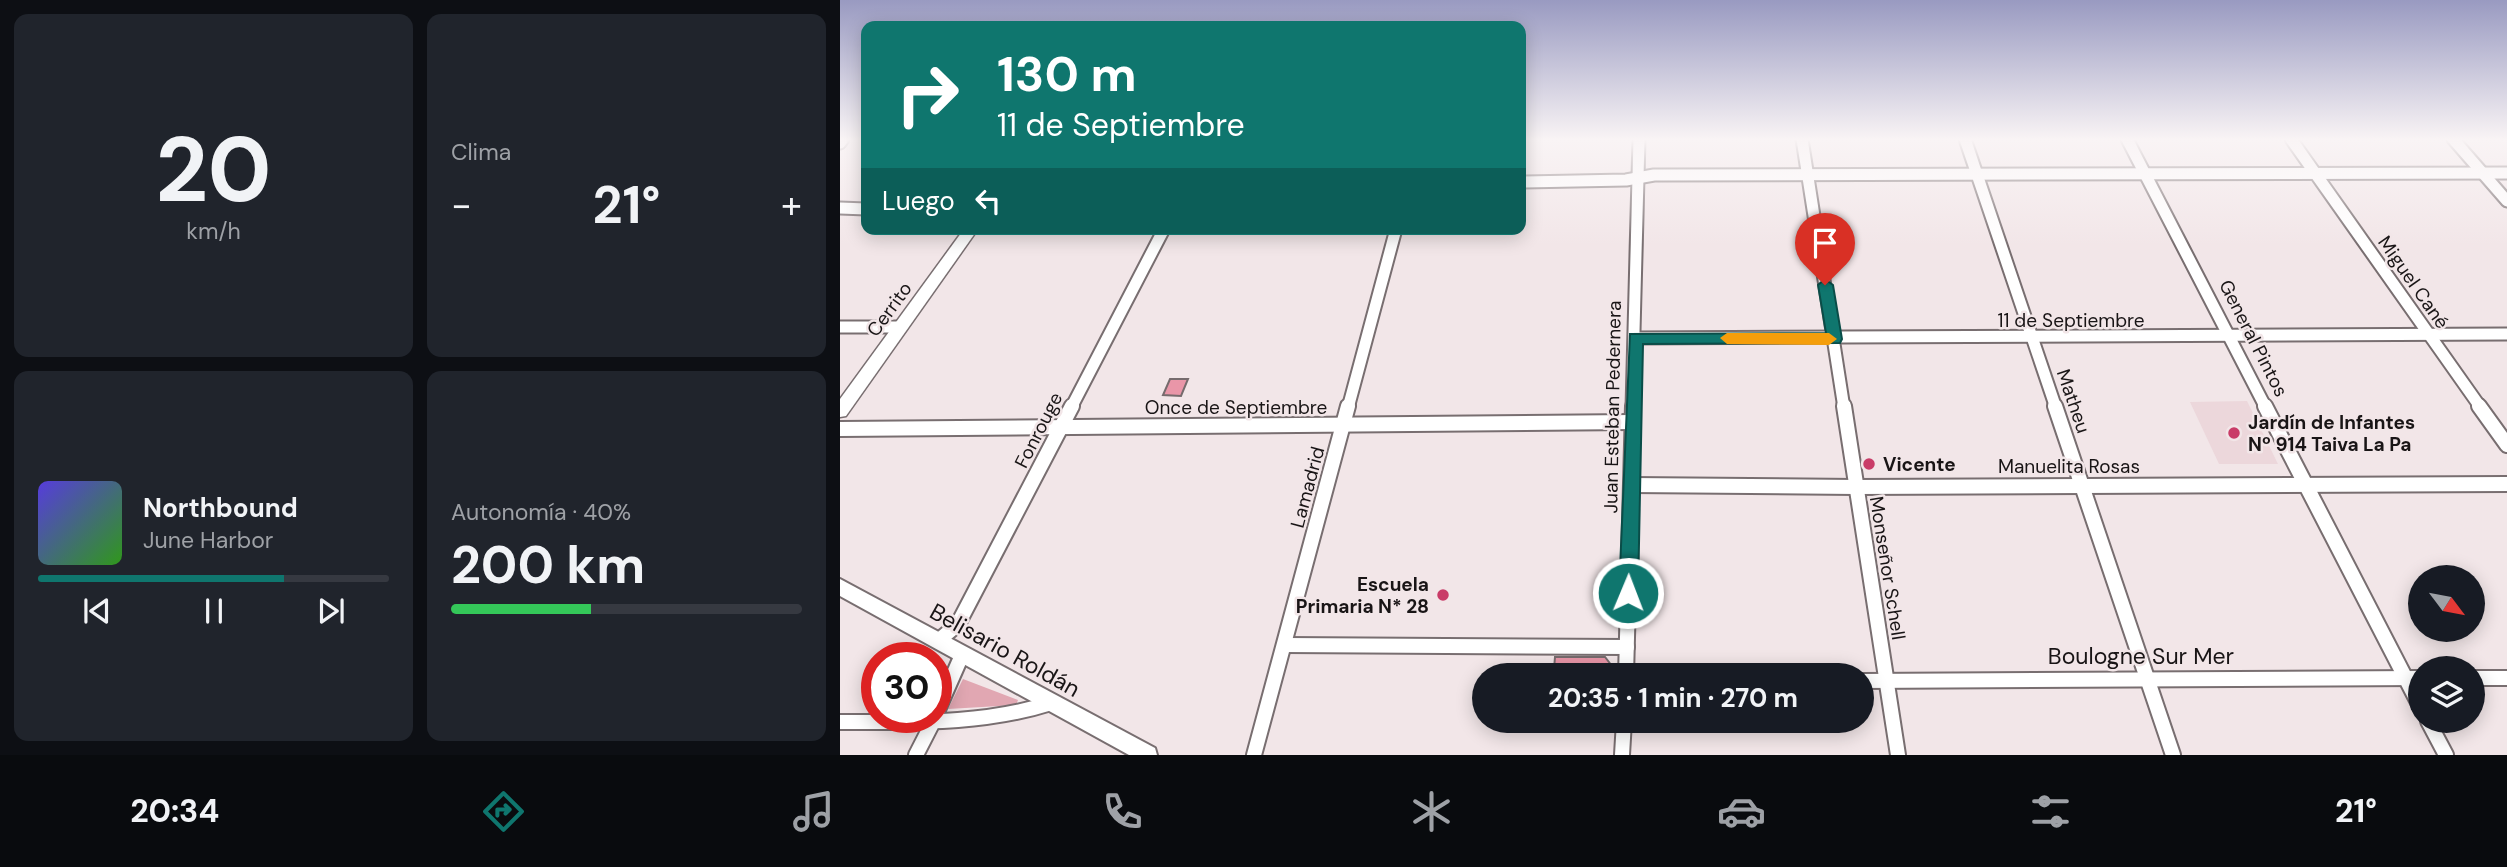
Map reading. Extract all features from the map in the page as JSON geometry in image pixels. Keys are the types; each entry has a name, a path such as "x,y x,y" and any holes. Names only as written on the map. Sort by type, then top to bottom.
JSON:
{"main road":[{"name":"Cerrito","path":"840,411 967,235"}],"street":[{"name":"Juan Esteban Pedernera","path":"1626,663 1636,338 1636,174"},
{"path":"1526,182 1636,179 1654,175 2106,174"},
{"name":"General Pintos","path":"2145,174 2305,484 2408,669"},
{"name":"Miguel Cané","path":"2317,174 2507,445"},
{"path":"2484,174 2507,201"},
{"name":"Matheu","path":"1977,175 2173,755"},
{"name":"Monseñor Schell","path":"1807,176 1898,755"},
{"path":"840,208 861,209"},
{"name":"Fonrouge","path":"938,641 958,624 1161,235"},
{"name":"Lamadrid","path":"1254,755 1394,235"},
{"path":"840,327 900,327"},
{"name":"11 de Septiembre","path":"1636,338 2507,334"},
{"name":"Once de Septiembre","path":"840,429 1633,422"},
{"name":"Manuelita Rosas","path":"1631,485 1856,487 2507,484"},
{"name":"Belisario Roldán","path":"840,587 1148,755"},
{"path":"1285,645 1627,647"},
{"path":"952,678 962,655"},
{"name":"Boulogne Sur Mer","path":"1874,681 2408,678"},
{"path":"2485,678 2507,678"},
{"path":"952,716 1022,714 1051,703"},
{"path":"840,722 861,721"},
{"path":"916,755 927,733"},
{"path":"1622,755 1623,733"},
{"path":"2434,733 2446,755"}],"shaded area":[{"name":"Jardín de Infantes Nº 914 Taiva La Pa","path":"2247,401 2278,464 2219,464 2190,402"},
{"path":"963,679 1018,700 1016,705 952,709 952,701"}],"building":[{"path":"1170,379 1188,379 1181,396 1163,395"},
{"path":"1555,657 1605,657 1610,663 1554,663"}],"slow traffic":[{"path":"1727,338 1829,339"}],"place":[{"name":"Jardín de Infantes Nº 914 Taiva La Pa","path":"2234,433"},
{"name":"Vicente","path":"1869,464"},
{"name":"Escuela Primaria N* 28","path":"1443,595"}],"route":[{"path":"1628,593 1636,338 1834,339 1825,285"}]}
